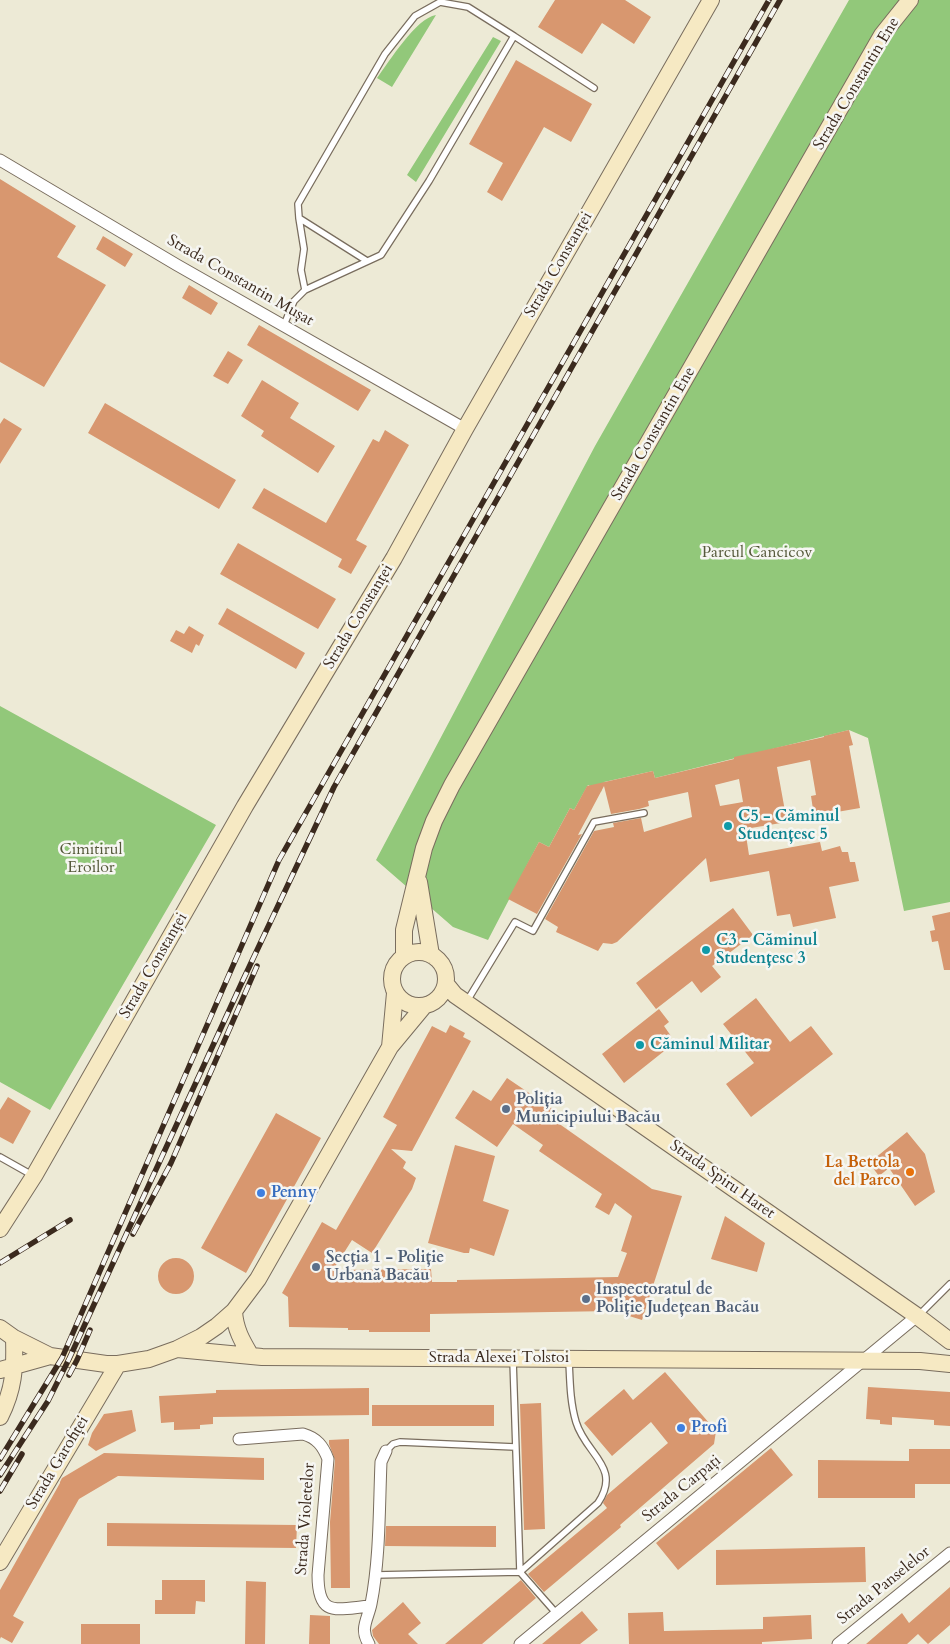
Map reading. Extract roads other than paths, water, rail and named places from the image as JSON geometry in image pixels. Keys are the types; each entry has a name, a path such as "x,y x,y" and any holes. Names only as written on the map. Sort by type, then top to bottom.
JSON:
{"street":[{"name":"Strada Constanței","path":"0,1229 34,1176 245,806 394,558 465,429 710,0"},
{"name":"Strada Constantin Ene","path":"404,956 404,930 424,848 434,821 452,785 882,35 910,0"},
{"name":"Strada Constantin Mușat","path":"0,160 177,265 465,429"},
{"name":"Strada Constantin Ene","path":"418,878 431,955"},
{"path":"422,952 431,955 438,960 446,975 446,984 442,994 434,1002 424,1006 407,1004 395,993 391,982 393,970 397,962 404,956 422,952"},
{"name":"Strada Spiru Haret","path":"446,984 455,995 466,1003 917,1316 950,1341"},
{"path":"390,1047 395,993"},
{"path":"177,1349 201,1337 234,1311 258,1279 390,1047 424,1006"},
{"path":"234,1311 235,1325 242,1342 251,1356"},
{"name":"Strada Carpați","path":"520,1644 865,1361 917,1316"},
{"name":"Strada Alexei Tolstoi","path":"0,1328 14,1338 50,1356 106,1364 149,1360 177,1349 251,1356 920,1361 950,1364"},
{"path":"0,1417 10,1398 7,1369 14,1338"},
{"name":"Strada Alexei Tolstoi","path":"7,1369 50,1356"},
{"name":"Strada Garofiței","path":"0,1562 118,1364"},
{"name":"Strada Violetelor","path":"239,1438 303,1434 319,1442 328,1459 318,1575 318,1591 321,1601 337,1609 370,1606"},
{"path":"369,1644 364,1633 364,1626 376,1574 381,1462 386,1451"},
{"name":"Strada Panselelor","path":"838,1644 950,1553"}],"lane":[{"path":"305,290 301,270 304,249 298,218 298,204 385,54 415,16 440,2 468,7 594,88"},
{"path":"284,325 294,301 305,290 381,255 429,181 514,36"},
{"path":"298,218 367,261"},
{"path":"466,1003 515,922 533,931 594,822 644,813"},
{"path":"0,1157 34,1176"},
{"path":"917,1316 950,1284"},
{"path":"513,1358 520,1572 556,1613"},
{"path":"376,1574 520,1572 598,1503 605,1492 607,1481 605,1470 583,1439 576,1422 570,1393 569,1358"},
{"path":"386,1451 393,1444 400,1442 515,1447"}],"railway":[{"path":"0,1459 62,1358 279,860 769,0"},
{"path":"0,1475 48,1401 69,1359 334,787 780,0"},
{"path":"133,1234 171,1163 257,966"},
{"path":"0,1263 70,1220"},
{"path":"69,1375 90,1330"},
{"path":"0,1491 22,1454"}],"place":[{"name":"C5 - Căminul Studențesc 5","path":"728,826"},
{"name":"C3 - Căminul Studențesc 3","path":"706,950"},
{"name":"Căminul Militar","path":"640,1045"},
{"name":"Poliția Municipiului Bacău","path":"506,1109"},
{"name":"La Bettola del Parco","path":"910,1172"},
{"name":"Penny","path":"261,1193"},
{"name":"Secția 1 - Poliție Urbană Bacău","path":"316,1267"},
{"name":"Inspectoratul de Poliție Județean Bacău","path":"586,1299"},
{"name":"Profi","path":"681,1428"}],"park label":[{"name":"Parcul Cancicov","path":"757,553"},
{"name":"Cimitirul Eroilor","path":"91,859"}]}
